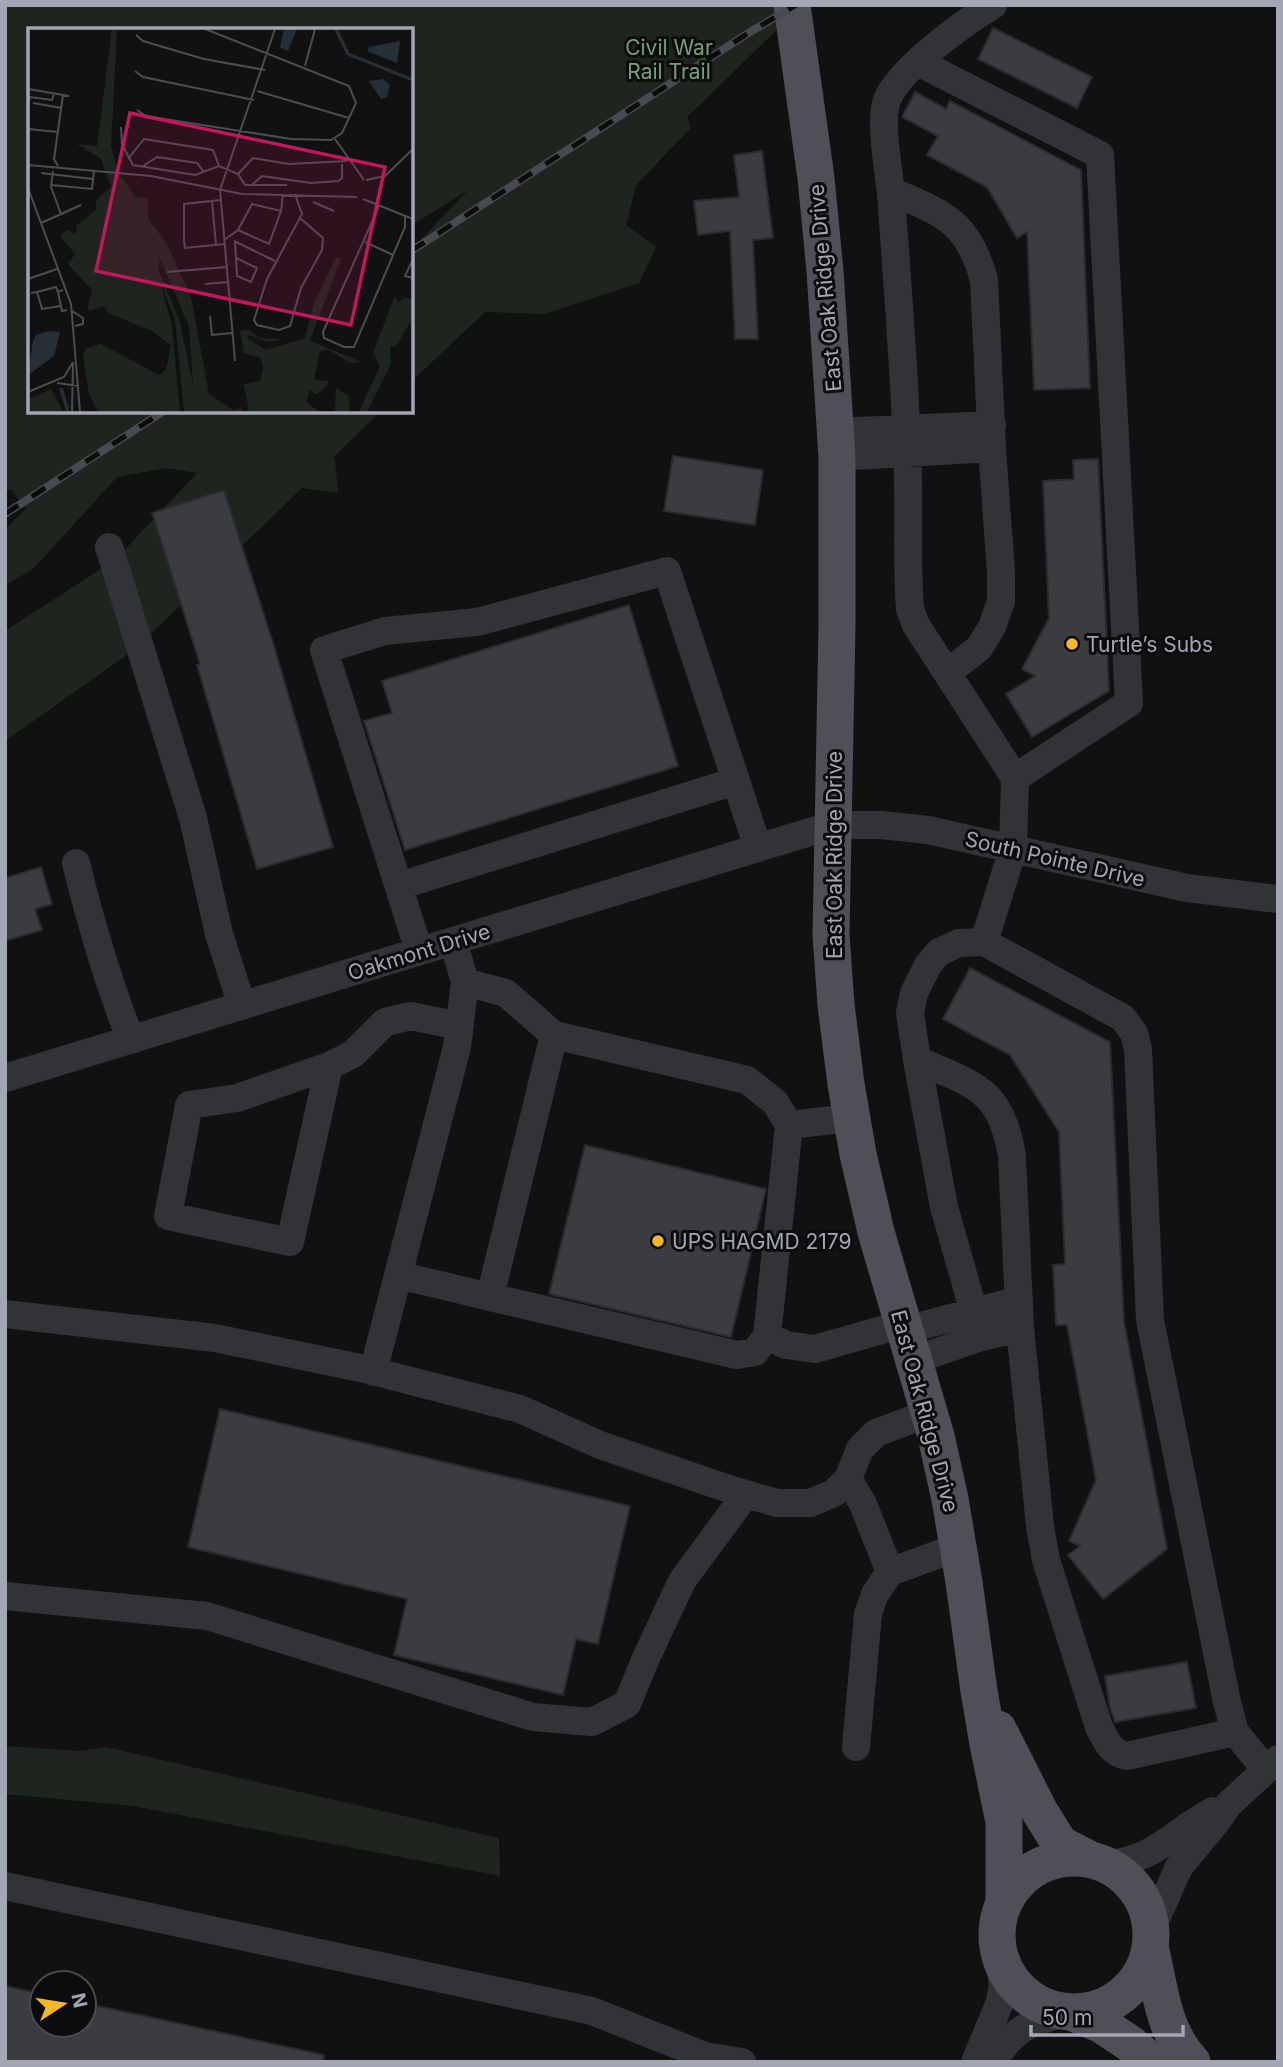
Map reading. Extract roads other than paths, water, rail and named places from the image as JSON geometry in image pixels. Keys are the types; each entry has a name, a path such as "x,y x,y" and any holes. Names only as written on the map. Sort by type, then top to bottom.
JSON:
{"main road":[{"name":"East Oak Ridge Drive","path":"792,5 816,178 836,444 837,626 831,935 836,1005 845,1084 876,1232 929,1413 950,1499 979,1691 1004,1822 1004,1902"},
{"name":"East Oak Ridge Drive","path":"979,1691 1040,1812 1060,1844 1096,1861"},
{"path":"1152,2062 1102,2025 1070,2013 1048,2009 1025,1996 1008,1977 998,1952 997,1927 1004,1902 1019,1880 1040,1865 1064,1858 1096,1861 1112,1867 1131,1883 1145,1905 1166,2021 1177,2043 1192,2062"},
{"path":"1070,2013 1098,2010 1121,1997 1138,1979 1149,1955 1150,1938"}],"street":[{"path":"984,942 1013,849 1015,778 916,625 910,609 907,441 891,191 883,113 898,81 974,17 993,5"},
{"path":"918,62 1100,155 1129,703 1015,778"},
{"path":"891,191 936,210 955,223 979,259 985,280 1001,601 992,627 979,648 947,673"},
{"path":"836,444 992,436"},
{"path":"109,547 193,818 219,934 242,1006"},
{"path":"419,951 324,650 385,631 477,622 667,571 758,848"},
{"path":"399,886 736,781"},
{"name":"Oakmont Drive","path":"5,1078 833,825"},
{"name":"South Pointe Drive","path":"833,825 881,825 928,830 1187,888 1278,899"},
{"path":"76,863 96,941 131,1040"},
{"path":"373,1372 457,1047 465,982 453,941"},
{"path":"977,1324 944,1207 910,1013 914,993 928,965 939,952 959,943 984,942 1123,1018 1134,1033 1138,1049 1150,1320 1235,1732 1272,1764 1228,1804 1179,1867 1150,1938"},
{"path":"398,1275 737,1355 755,1352 767,1336 789,1125 775,1102 747,1080 554,1035 506,993 465,982"},
{"path":"329,1066 290,1242 168,1216 189,1105 237,1098 329,1066 353,1054 385,1023 411,1016 459,1026"},
{"path":"491,1297 554,1035"},
{"path":"917,1060 972,1084 988,1097 1000,1113 1008,1131 1012,1156 1020,1328 1040,1526 1046,1560 1099,1727 1107,1744 1118,1754 1127,1756 1235,1732"},
{"path":"789,1125 852,1118"},
{"path":"977,1324 1019,1300"},
{"path":"5,1314 215,1338 373,1372 520,1409 600,1445 777,1503 810,1503 834,1493 848,1479 860,1449 876,1433 929,1413"},
{"path":"767,1336 786,1345 815,1349 907,1338 977,1324 1020,1328"},
{"path":"848,1479 863,1504 890,1572"},
{"path":"5,1596 207,1616 533,1717 592,1722 627,1704 682,1581 746,1494"},
{"path":"856,1747 868,1614 875,1594 890,1572 958,1547"},
{"path":"1096,1861 1120,1863 1141,1857 1156,1850 1210,1812 1228,1804"},
{"path":"5,1886 592,2011 663,2051 742,2062"},
{"path":"975,2062 1000,2002 1003,1985 998,1952"},
{"path":"992,2062 1019,2030 1070,2013"}],"railway":[{"path":"413,250 796,5"},
{"path":"5,514 161,413"}],"place":[{"name":"Turtle’s Subs","path":"1072,644"},
{"name":"UPS HAGMD 2179","path":"658,1241"}],"park label":[{"name":"Civil War Rail Trail","path":"669,59"}]}
